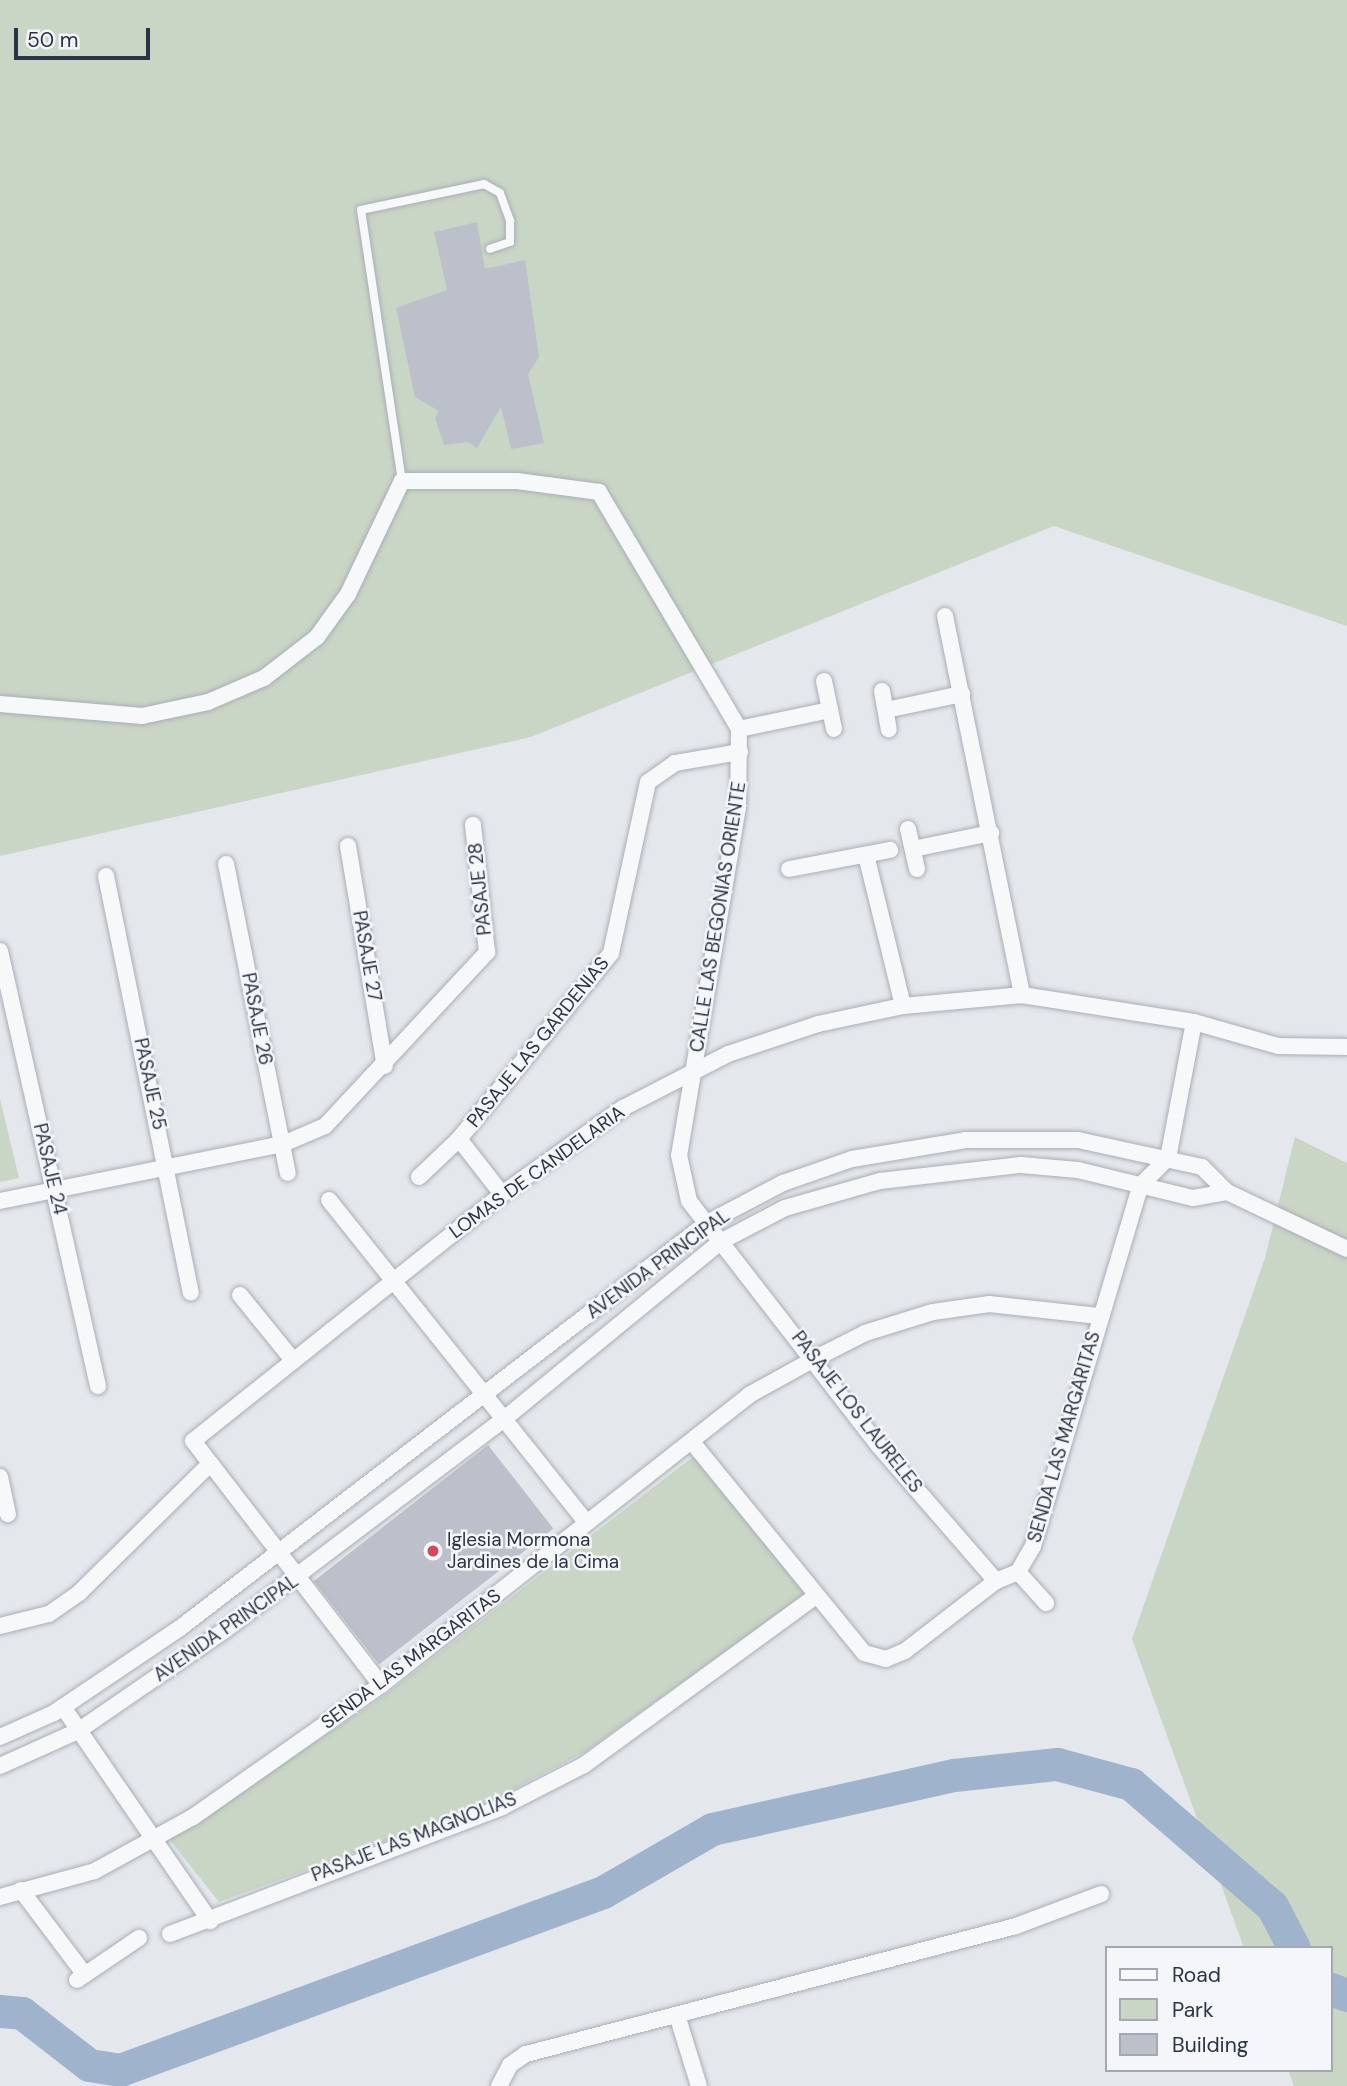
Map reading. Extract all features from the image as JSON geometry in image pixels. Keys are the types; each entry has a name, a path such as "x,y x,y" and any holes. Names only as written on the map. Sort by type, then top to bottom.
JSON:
{"street":[{"path":"0,704 142,716 208,702 264,678 317,637 348,594 402,481"},
{"name":"CALLE LAS BEGONIAS ORIENTE","path":"402,481 517,481 598,492 739,729 738,807 679,1155 689,1201 720,1242"},
{"path":"946,616 1022,995"},
{"path":"824,681 834,729"},
{"path":"882,691 889,729"},
{"path":"886,710 962,694"},
{"path":"739,729 830,710"},
{"name":"PASAJE LAS GARDENIAS","path":"419,1177 458,1139 611,953 648,782 675,763 740,752"},
{"name":"PASAJE 28","path":"385,1066 487,952 473,825"},
{"path":"908,829 916,869"},
{"path":"913,849 990,832"},
{"name":"PASAJE 27","path":"348,846 385,1066"},
{"path":"789,869 890,850"},
{"path":"866,855 903,1006"},
{"name":"PASAJE 26","path":"226,864 288,1173"},
{"name":"PASAJE 25","path":"106,876 191,1293"},
{"name":"PASAJE 24","path":"0,951 98,1386"},
{"name":"LOMAS DE CANDELARIA","path":"381,1685 296,1579 193,1441 292,1359 502,1194 623,1108 693,1075 728,1054 818,1024 903,1006 1022,995 1194,1023 1278,1046 1347,1047"},
{"path":"1098,1316 1140,1186 1168,1158 1194,1023"},
{"path":"0,1201 168,1170 283,1144 324,1126 385,1066"},
{"path":"458,1139 502,1194"},
{"name":"AVENIDA PRINCIPAL","path":"0,1738 63,1707 180,1628 276,1551 707,1223 783,1183 852,1159 965,1140 1078,1140 1202,1167 1227,1192"},
{"name":"AVENIDA PRINCIPAL","path":"0,1766 78,1731 296,1579 504,1419 720,1242 797,1205 880,1181 973,1168 1078,1170 1193,1198 1227,1192"},
{"path":"1227,1192 1265,1204 1347,1249"},
{"path":"329,1200 586,1522"},
{"name":"PASAJE LOS LAURELES","path":"720,1242 816,1358 879,1446 996,1581"},
{"path":"240,1295 292,1359"},
{"name":"SENDA LAS MARGARITAS","path":"0,1897 96,1871 154,1840 381,1685 749,1395 865,1333 933,1312 989,1304 1098,1316 1033,1546 1017,1572"},
{"path":"692,1442 864,1653 886,1659 996,1581 1017,1572 1046,1603"},
{"path":"0,1626 49,1614 80,1592 210,1464"},
{"path":"0,1477 8,1514"},
{"name":"PASAJE LAS MAGNOLIAS","path":"170,1934 210,1921 324,1871 502,1807 584,1765 816,1596"},
{"path":"63,1707 210,1921"},
{"path":"21,1890 81,1978 139,1938"},
{"path":"499,2086 510,2065 526,2054 1016,1926 1101,1894"},
{"path":"677,2015 699,2086"}],"lane":[{"path":"402,481 361,210 484,184 500,193 510,221 510,242 490,249"}],"green space":[{"path":"0,0 1347,0 1347,626 1054,526 531,737 0,856"},
{"path":"0,1099 19,1178 0,1182"},
{"path":"1295,1137 1347,1163 1347,2086 1294,2086 1289,2072 1333,2072 1333,1946 1243,1946 1132,1639 1265,1258"},
{"path":"694,1456 805,1594 585,1752 481,1806 219,1902 169,1839 377,1701"}],"building":[{"path":"477,222 485,269 525,260 539,357 528,374 544,443 511,449 501,407 477,448 468,442 444,445 435,418 439,411 415,397 396,308 447,290 434,232"},
{"name":"Iglesia Mormona Jardines de la Cima","path":"488,1445 553,1529 379,1665 314,1581"}],"waterway":[{"path":"0,2011 22,2013 89,2065 120,2070 603,1892 712,1829 954,1775 1057,1764 1131,1784 1272,1906 1293,1946"},
{"path":"1333,1990 1347,1995"}],"place":[{"name":"Iglesia Mormona Jardines de la Cima","path":"433,1551"}]}
